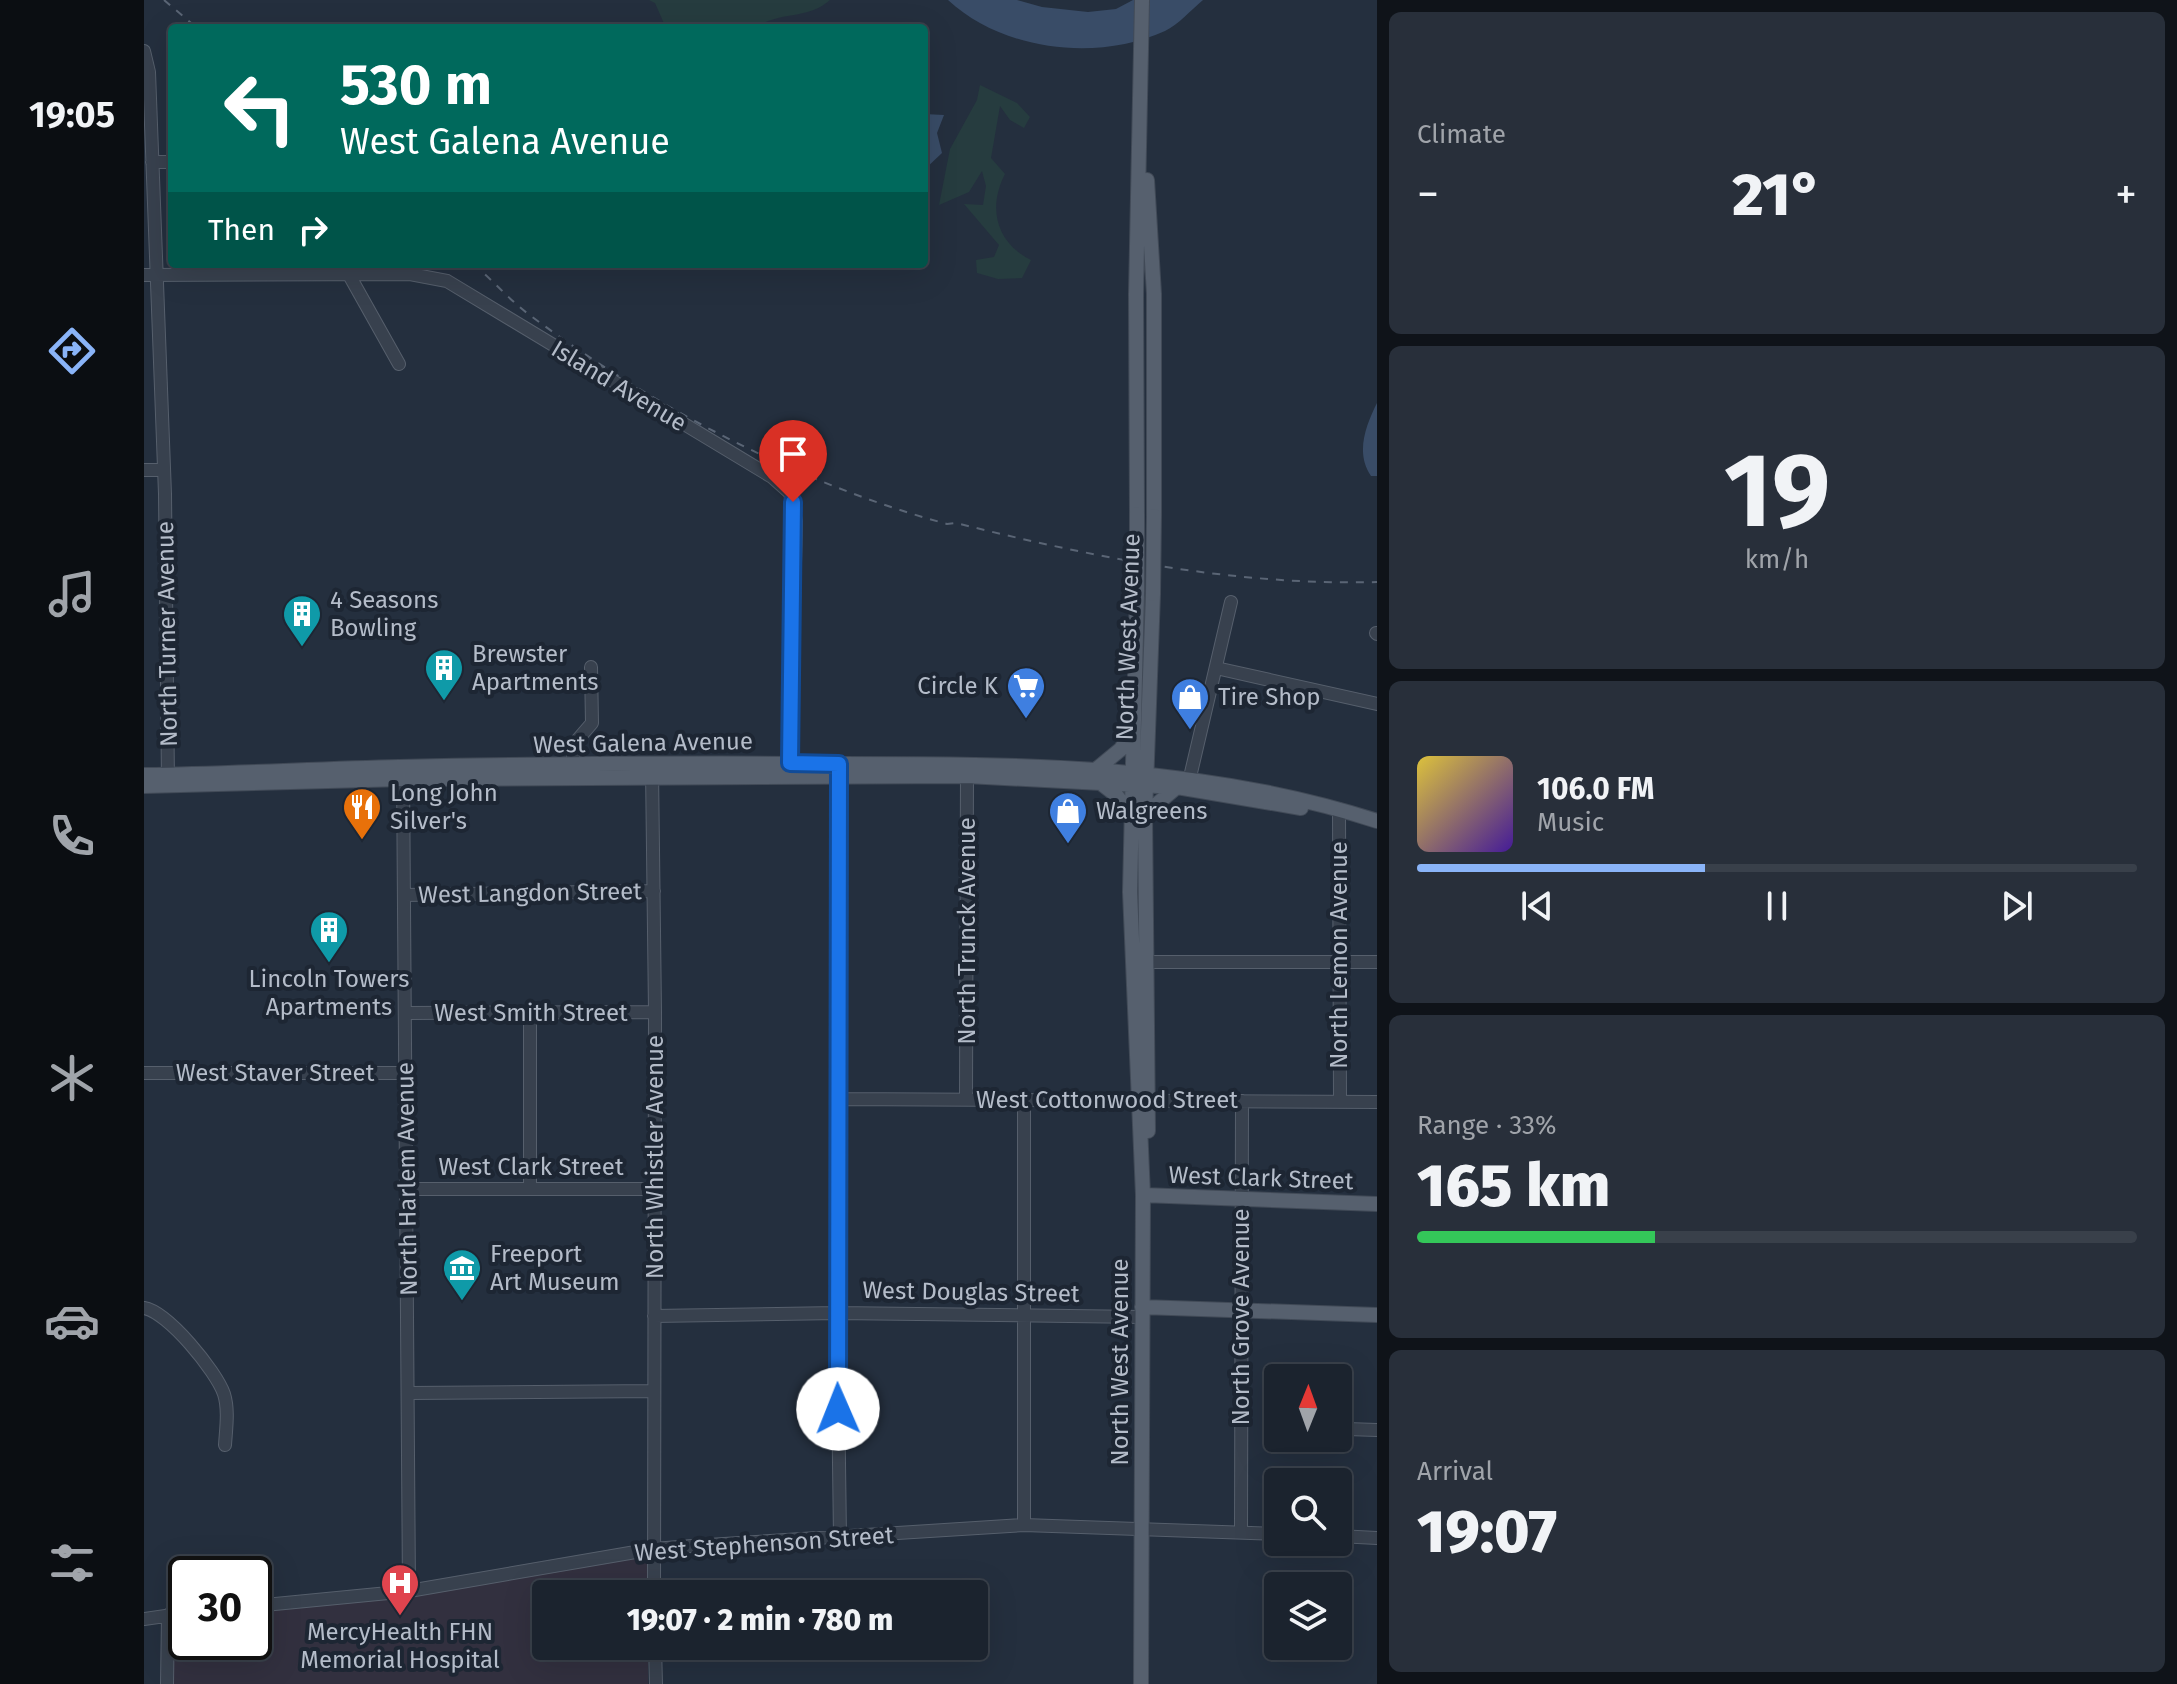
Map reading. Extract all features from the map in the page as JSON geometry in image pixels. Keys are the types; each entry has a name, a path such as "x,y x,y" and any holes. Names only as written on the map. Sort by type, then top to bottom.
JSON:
{"main road":[{"name":"North West Avenue","path":"1141,1684 1144,1100 1138,962 1139,777 1134,728 1136,295 1142,0"},
{"name":"North West Avenue","path":"1139,777 1147,744 1154,516 1154,294 1142,80"},
{"path":"1134,728 1121,749 1098,775 1138,814 1174,781 1147,744"},
{"name":"West Galena Avenue","path":"144,786 168,781 573,766 652,772"},
{"name":"West Galena Avenue","path":"403,773 967,770 1139,777 1174,781 1377,823"},
{"name":"West Galena Avenue","path":"144,775 168,781"},
{"name":"West Galena Avenue","path":"1174,781 1190,777 1261,789 1339,814"},
{"name":"West Clark Street","path":"1143,1195 1377,1204"},
{"name":"West Douglas Street","path":"1142,1312 1377,1315"}],"street":[{"name":"North Turner Avenue","path":"144,51 149,72 152,162 149,275 162,470 168,781"},
{"path":"152,162 168,162"},
{"path":"149,275 247,269 348,273 399,364"},
{"name":"Island Avenue","path":"348,273 410,274 447,281 772,477 790,493 796,521 790,770"},
{"path":"144,470 162,470"},
{"path":"1190,777 1231,602"},
{"path":"573,766 573,745 592,723 591,667"},
{"path":"1216,668 1377,704"},
{"path":"839,770 837,1313 840,1537"},
{"name":"North Trunck Avenue","path":"966,1098 967,770"},
{"name":"North Whistler Avenue","path":"652,772 655,1012 654,1580"},
{"name":"North Harlem Avenue","path":"403,773 409,1591"},
{"name":"North Lemon Avenue","path":"1339,814 1340,1102"},
{"name":"West Langdon Street","path":"405,895 654,891"},
{"path":"1138,962 1377,962"},
{"name":"West Smith Street","path":"406,1013 655,1012"},
{"path":"530,1014 530,1187"},
{"name":"West Staver Street","path":"144,1073 406,1073"},
{"name":"West Cottonwood Street","path":"838,1099 1377,1102"},
{"path":"1024,1099 1024,1525"},
{"name":"North Grove Avenue","path":"1241,1533 1242,1101"},
{"name":"West Clark Street","path":"407,1189 655,1189"},
{"path":"144,1308 164,1317 216,1378 225,1398 225,1445"},
{"name":"West Douglas Street","path":"654,1316 1142,1312"},
{"path":"409,1393 654,1391"},
{"path":"1352,1429 1377,1430"},
{"name":"West Stephenson Street","path":"272,1604 409,1591 653,1549 1024,1525 1264,1534"},
{"path":"1352,1537 1377,1538"},
{"path":"144,1619 168,1615 167,1684"},
{"path":"655,1660 656,1684"}],"shaded area":[{"name":"MercyHealth FHN Memorial Hospital","path":"648,1555 648,1580 532,1580 532,1660 648,1660 648,1684 174,1684 174,1660 272,1660 272,1611 416,1595"}],"green space":[{"path":"649,0 830,0 812,10 762,24 664,24 655,3"},
{"path":"980,85 1017,103 1030,117 1024,128 1010,120 1000,106 991,158 1005,174 997,200 998,224 1010,244 1031,260 1022,278 998,279 977,273 976,260 994,257 999,245 964,204 983,205 986,186 982,171 969,192 939,205 950,149 977,100"}],"water":[{"path":"948,0 1017,0 1042,7 1088,12 1116,9 1133,0 1203,0 1165,31 1138,41 1081,48 1052,46 996,31"},
{"path":"928,114 944,115 937,133 942,153 928,166"},
{"path":"1377,403 1377,476 1371,476 1363,449 1369,420"}],"railway":[{"path":"164,0 192,24"},
{"path":"477,268 531,316 627,382 729,439 836,487 891,507 947,524 956,523 1165,567 1271,579 1377,582"}],"place":[{"name":"4 Seasons Bowling","path":"302,648"},
{"name":"Brewster Apartments","path":"444,702"},
{"name":"Circle K","path":"1026,720"},
{"name":"Tire Shop","path":"1190,731"},
{"name":"Long John Silver's","path":"362,841"},
{"name":"Walgreens","path":"1068,845"},
{"name":"Lincoln Towers Apartments","path":"329,964"},
{"name":"Freeport Art Museum","path":"462,1302"},
{"name":"MercyHealth FHN Memorial Hospital","path":"400,1617"}],"route":[{"path":"793,502 796,521 790,763 839,764 838,1409"}]}
